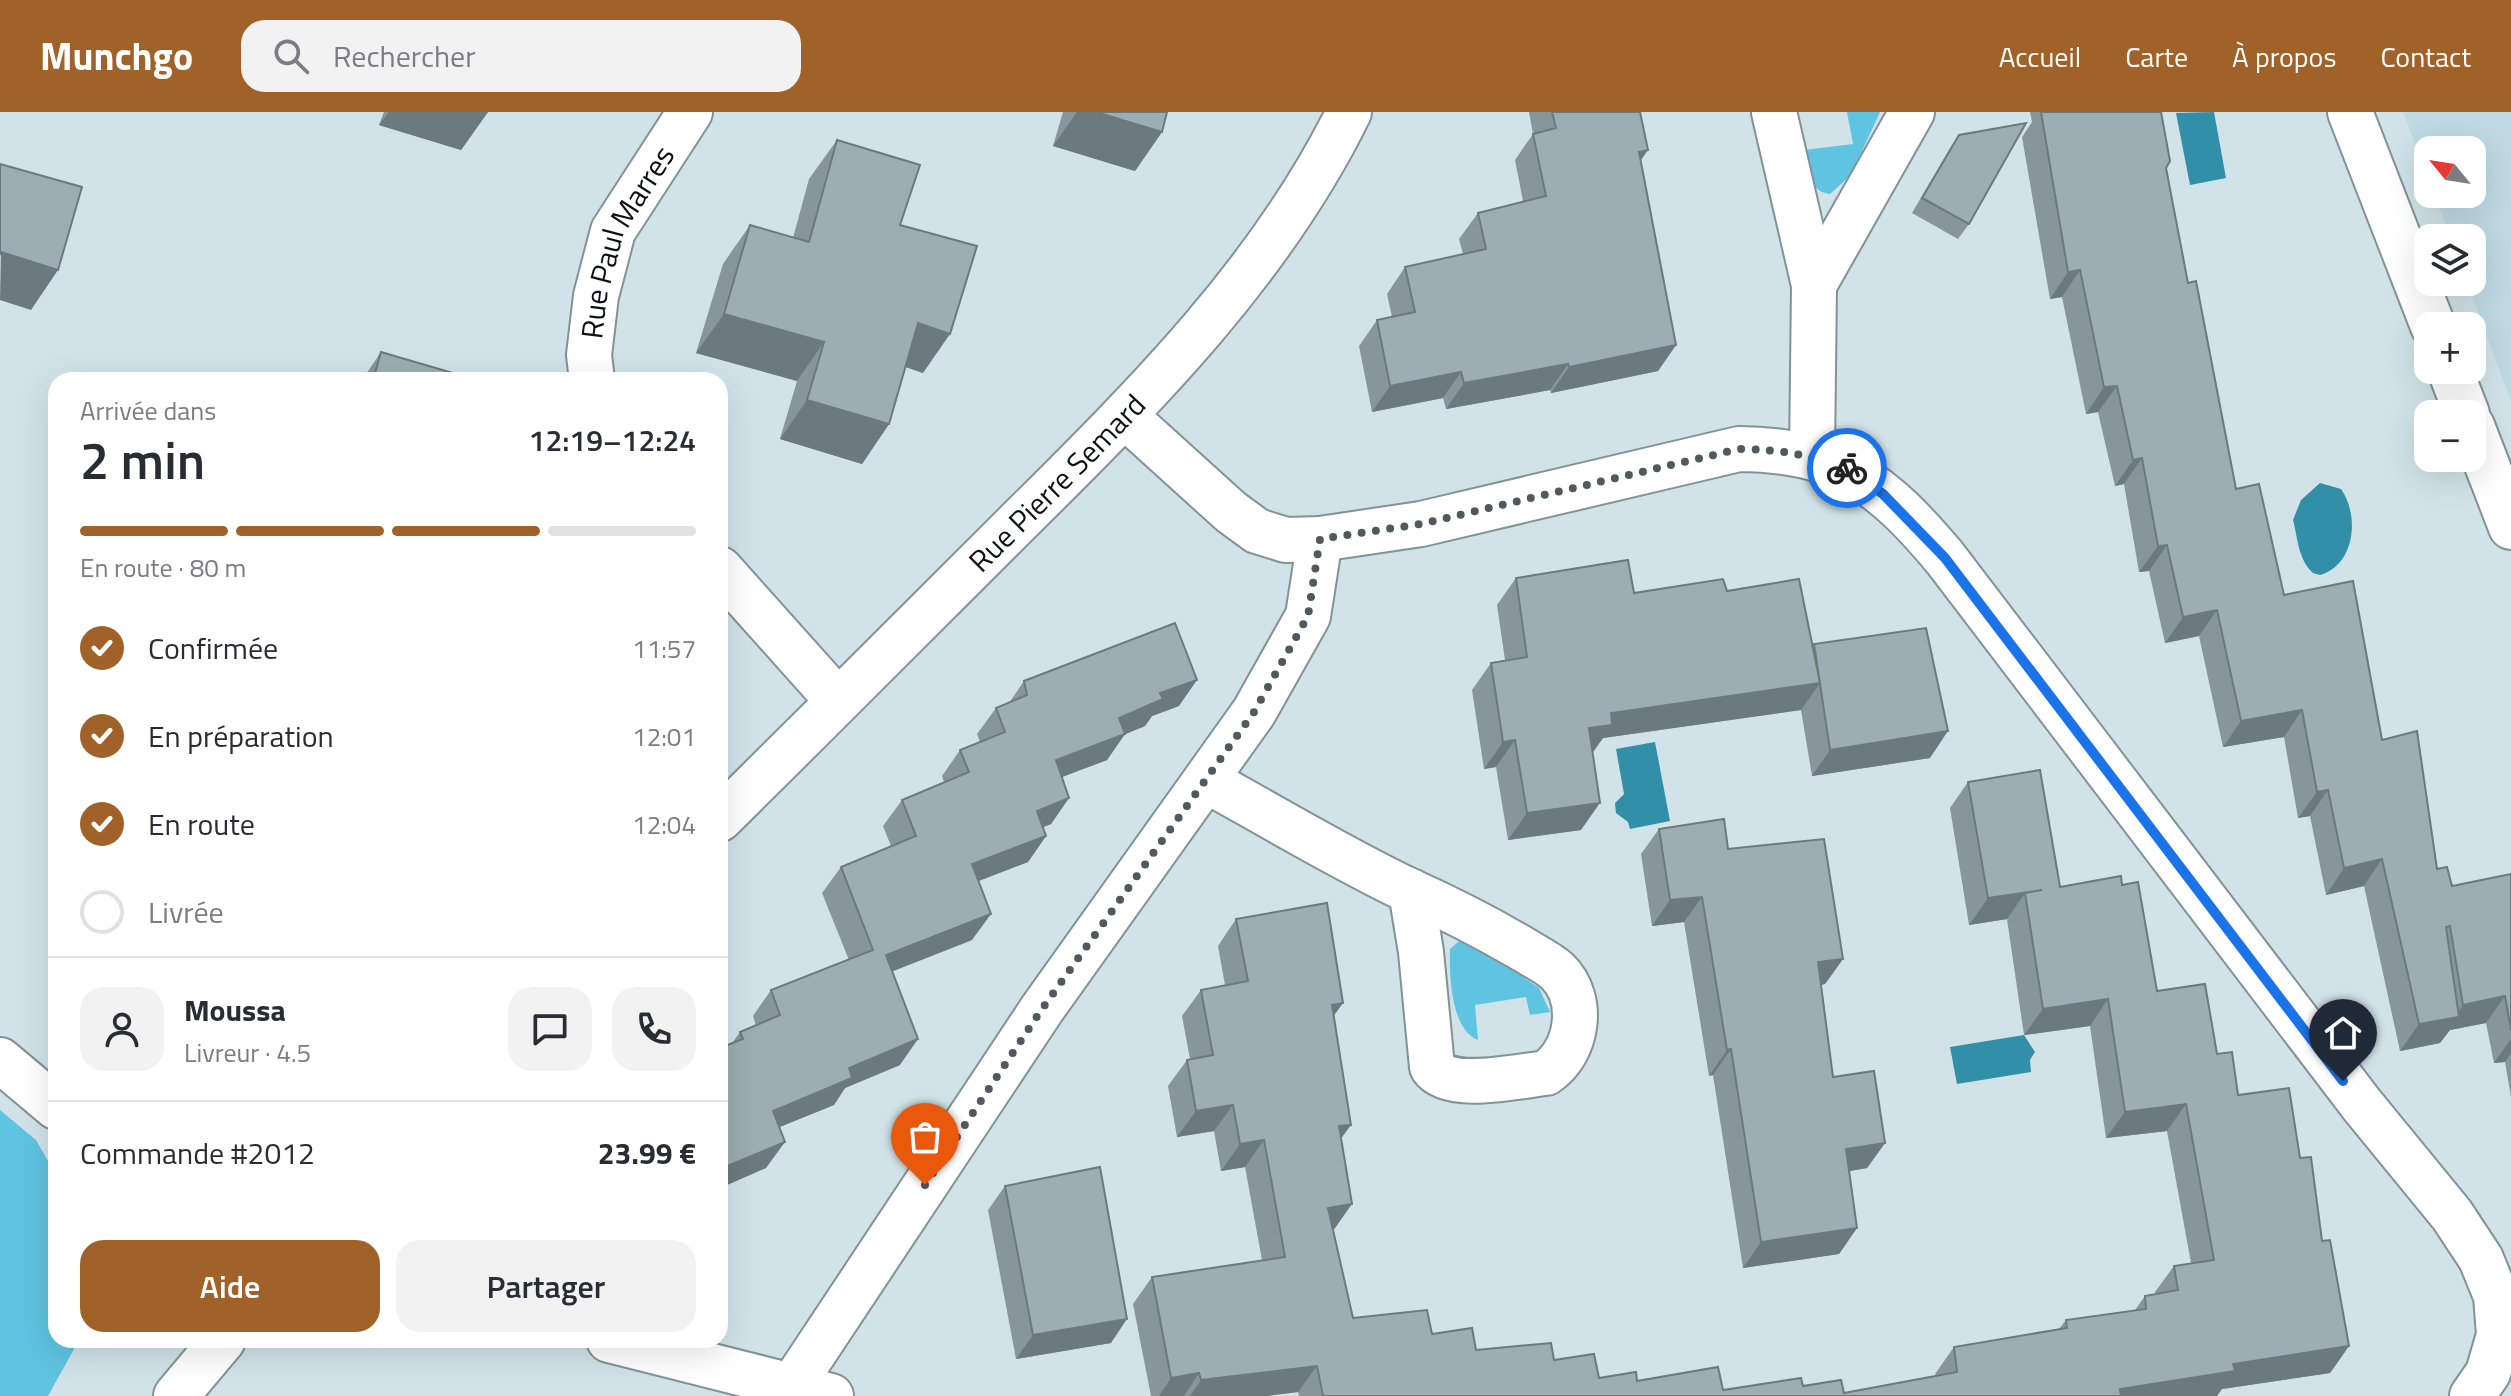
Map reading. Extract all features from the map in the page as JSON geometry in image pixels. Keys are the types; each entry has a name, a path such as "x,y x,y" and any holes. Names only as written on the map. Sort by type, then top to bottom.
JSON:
{"street":[{"name":"Rue Paul Marres","path":"591,372 589,355 596,296 613,231 690,112"},
{"name":"Rue Pierre Semard","path":"728,811 1125,416 1202,331 1273,242 1349,112"},
{"path":"1774,112 1814,285 1812,455"},
{"path":"1814,285 1912,112"},
{"path":"2350,112 2428,312"},
{"path":"1125,416 1231,512 1257,531 1286,540 1320,539 1421,524 1739,449 1776,449 1812,455 1847,468 1883,494 1945,558 2362,1105 2452,1215 2481,1259 2496,1296 2499,1335 2495,1356 2472,1396"},
{"path":"2486,462 2511,527"},
{"path":"641,1348 811,1391 1042,1009 1254,712 1308,616 1320,539"},
{"path":"728,578 838,701"},
{"path":"1207,781 1411,891 1462,913 1558,971 1569,990 1575,1016 1573,1036 1559,1064 1546,1073 1455,1081 1436,1073 1432,1067 1421,952 1411,891"},
{"path":"0,1060 48,1100"},
{"path":"176,1396 216,1348"}],"shaded area":[{"path":"1847,112 1880,112 1851,175 1830,194 1813,184 1804,150 1853,144"},
{"path":"2214,112 2226,178 2190,185 2176,113"},
{"path":"2403,112 2511,112 2511,402 2486,334 2486,312 2478,312 2472,296 2486,296 2486,224 2446,224 2439,208 2486,208 2486,136 2414,136 2414,141"},
{"path":"2320,483 2341,489 2351,512 2352,525 2351,538 2341,561 2332,570 2320,575 2313,573 2304,561 2293,520 2301,500"},
{"path":"1655,742 1670,821 1630,829 1628,822 1616,813 1615,803 1624,794 1616,749"},
{"path":"1465,936 1539,988 1550,1012 1530,1015 1526,997 1475,1005 1478,1040 1469,1034 1457,1014 1450,973 1450,949"},
{"path":"2024,1035 2035,1052 2030,1060 2031,1072 1957,1084 1950,1047"},
{"path":"0,1110 36,1140 48,1161 48,1348 75,1348 48,1396 0,1396"}],"building":[{"path":"1096,112 1167,112 1162,132"},
{"path":"1552,112 1640,112 1648,150 1639,152 1676,345 1569,367 1568,364 1464,383 1461,372 1390,386 1377,320 1415,312 1405,267 1486,249 1478,213 1546,196 1533,134 1556,128"},
{"path":"2041,112 2161,112 2170,161 2166,168 2188,283 2196,281 2236,489 2259,484 2284,595 2353,581 2382,740 2417,731 2437,869 2447,867 2452,886 2511,874 2511,1030 2505,996 2463,1005 2450,926 2446,927 2459,1017 2419,1024 2382,859 2344,868 2328,790 2317,792 2302,710 2241,721 2217,610 2183,617 2167,545 2158,546 2142,458 2133,460 2117,386 2104,387 2080,270 2068,272"},
{"path":"2026,123 1969,224 1922,198 1959,135"},
{"path":"837,140 920,165 900,225 977,246 950,334 918,323 889,424 807,400 824,342 724,314 750,225 809,242"},
{"path":"0,164 82,187 58,270 1,252 0,255"},
{"path":"381,352 449,372 375,372"},
{"path":"1628,560 1634,593 1723,579 1727,591 1799,579 1820,683 1611,713 1612,725 1589,728 1600,803 1527,813 1515,740 1503,742 1491,663 1527,657 1516,578"},
{"path":"1175,623 1197,680 1160,693 1163,699 1119,718 1125,734 1056,760 1069,798 1037,811 1046,836 972,864 991,914 886,955 918,1039 849,1068 852,1078 773,1111 785,1142 728,1166 728,1045 743,1039 740,1032 780,1015 771,990 873,950 841,867 916,836 902,800 969,772 960,750 1005,732 996,708 1027,695 1024,681"},
{"path":"1926,628 1948,731 1830,750 1814,644"},
{"path":"2040,770 2060,887 2121,876 2122,885 2138,882 2157,991 2205,984 2217,1054 2232,1052 2238,1095 2289,1088 2300,1158 2311,1157 2322,1241 2330,1240 2349,1346 2233,1364 2235,1371 2120,1389 2121,1396 1323,1396 1317,1366 1201,1380 1199,1373 1171,1378 1152,1277 1285,1257 1264,1140 1240,1144 1233,1105 1196,1111 1187,1060 1213,1055 1201,990 1248,981 1236,919 1327,903 1343,1003 1332,1005 1351,1125 1339,1126 1352,1204 1328,1208 1353,1318 1427,1310 1432,1334 1472,1328 1476,1350 1551,1343 1554,1360 1594,1354 1599,1378 1636,1372 1637,1381 1718,1367 1723,1390 1801,1378 1803,1386 1841,1380 1844,1393 1957,1372 1954,1347 2067,1328 2066,1320 2146,1309 2145,1296 2178,1290 2174,1266 2214,1260 2186,1104 2125,1112 2108,999 2043,1009 2025,893 2042,890 1988,898 1968,782"},
{"path":"1724,819 1728,849 1824,839 1843,959 1818,962 1833,1077 1874,1071 1885,1143 1846,1149 1857,1228 1761,1242 1731,1049 1727,1050 1702,897 1670,900 1659,829"},
{"path":"1100,1167 1127,1319 1033,1335 1005,1186"}],"way so far":[{"path":"925,1185 1042,1009 1254,712 1308,616 1320,539 1421,524 1739,449 1776,449 1812,455 1847,468"}],"route":[{"path":"1847,468 1883,494 1945,558 2343,1081"}]}
